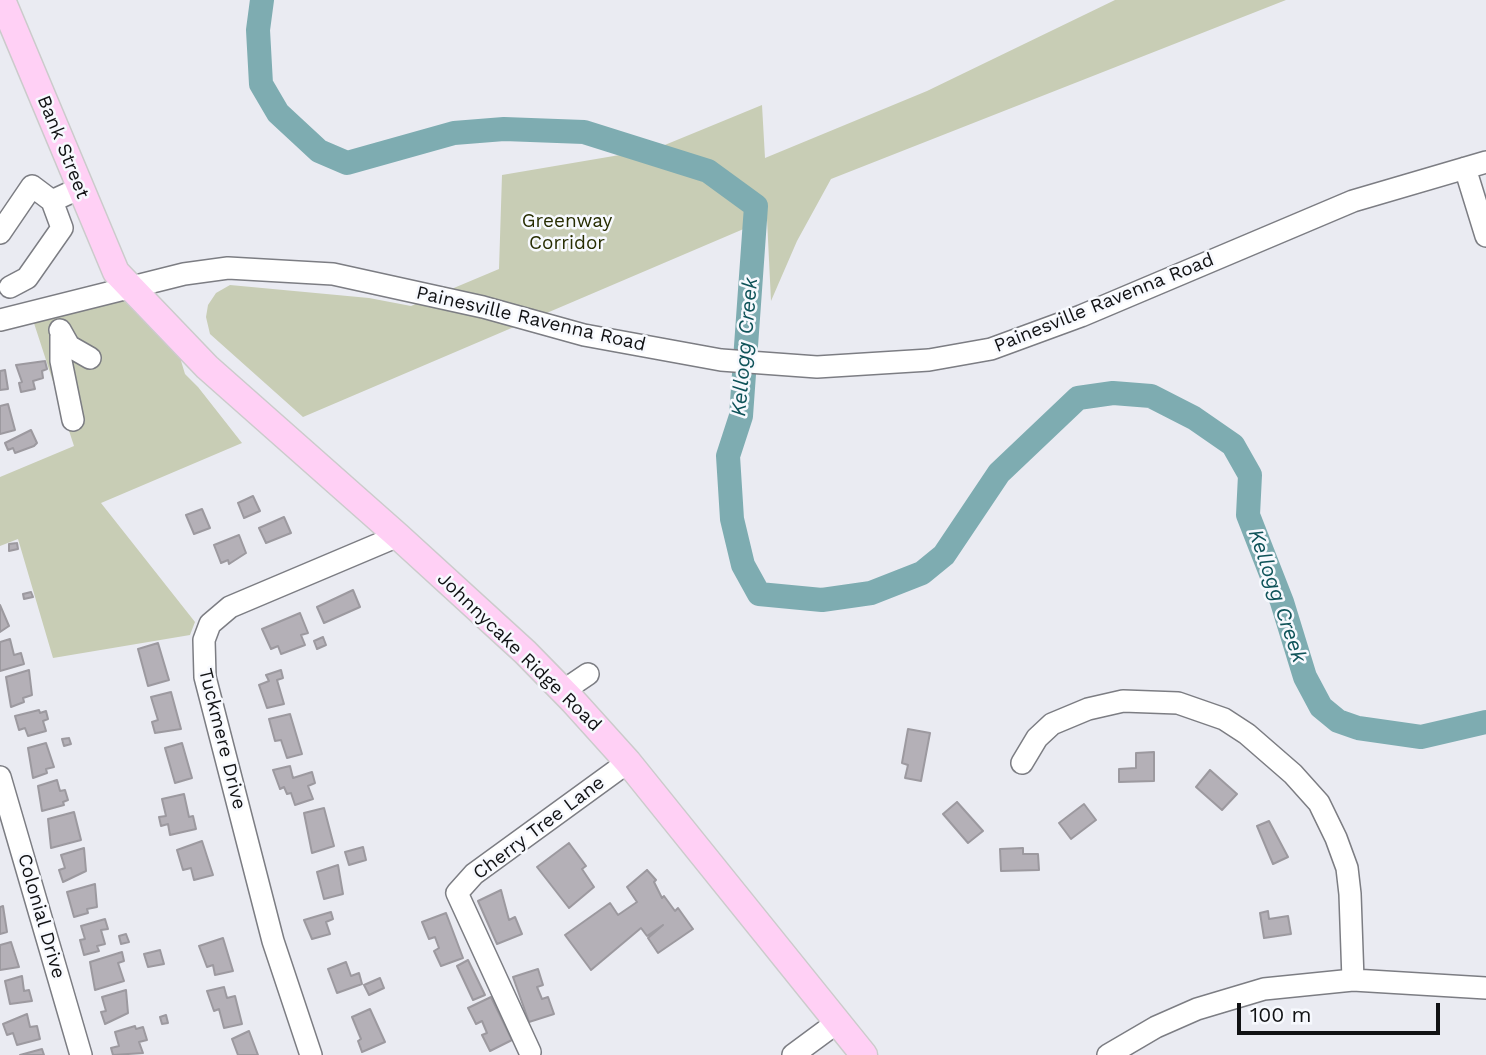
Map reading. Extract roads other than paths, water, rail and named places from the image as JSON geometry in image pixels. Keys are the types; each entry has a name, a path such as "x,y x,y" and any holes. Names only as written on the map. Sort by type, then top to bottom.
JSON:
{"main road":[{"name":"Bank Street","path":"2,0 116,272 131,288"},
{"name":"Johnnycake Ridge Road","path":"131,288 207,368 398,536 563,691 628,762 864,1055"}],"street":[{"name":"Painesville Ravenna Road","path":"10,318 184,274 228,268 333,274 483,307 584,335 721,360 817,367 929,360 992,349 1081,316 1353,201 1486,162"},
{"path":"1465,168 1486,236"},
{"path":"0,233 32,186 52,201 62,228 27,278 5,283 10,318"},
{"path":"52,201 80,188"},
{"path":"54,308 61,336 61,361 73,420"},
{"path":"61,336 69,346 90,358"},
{"name":"Tuckmere Drive","path":"311,1055 273,941 205,677 204,640 210,624 219,613 230,607 398,536"},
{"path":"563,691 588,674"},
{"path":"1022,763 1037,738 1052,724 1088,709 1123,701 1178,703 1216,715 1247,734 1293,774 1319,803 1336,838 1347,868 1353,979"},
{"name":"Cherry Tree Lane","path":"530,1052 457,893 474,874 628,762"},
{"name":"Colonial Drive","path":"0,778 81,1055"},
{"path":"1108,1055 1156,1027 1197,1009 1264,989 1353,979 1486,988"},
{"path":"793,1055 839,1021"}],"waterway":[{"name":"Kellogg Creek","path":"262,0 258,30 261,84 278,113 319,151 347,163 454,133 504,129 584,132 708,171 756,206 741,416 728,456 732,519 743,565 759,594 822,600 871,593 922,573 944,555 999,473 1078,398 1113,393 1151,396 1194,418 1233,445 1250,475 1248,515 1282,602 1305,677 1321,707 1338,721 1358,728 1421,737 1486,722"}],"park label":[{"name":"Greenway Corridor","path":"567,232"}]}
